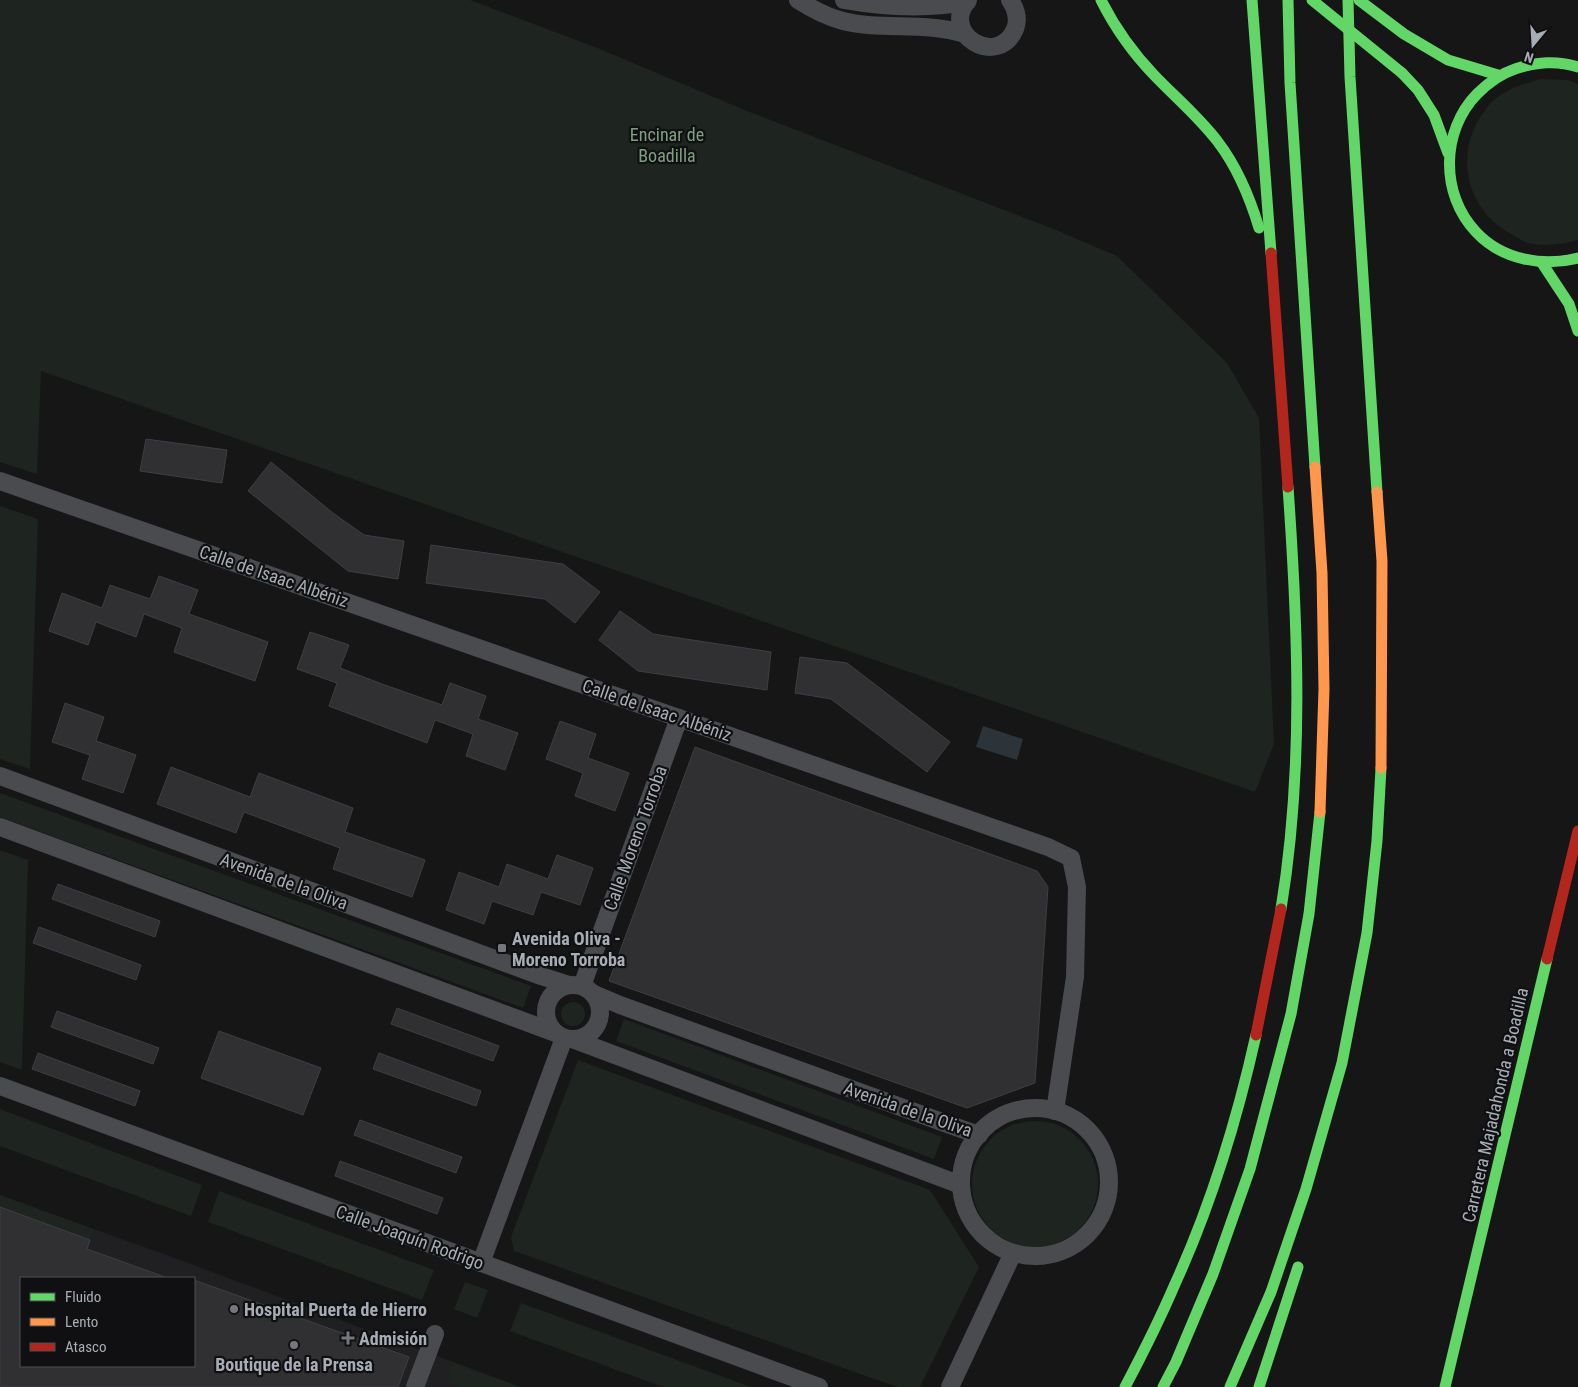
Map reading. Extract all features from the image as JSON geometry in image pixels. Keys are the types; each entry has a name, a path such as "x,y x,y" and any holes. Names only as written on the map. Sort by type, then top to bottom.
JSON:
{"main road":[{"path":"1102,0 1115,27 1135,53 1217,141 1237,170 1251,202 1262,237 1275,300"},
{"path":"1125,1387 1144,1354 1185,1262 1215,1180 1241,1098 1264,1007 1282,904 1294,804 1297,686 1294,576 1252,0"},
{"path":"1162,1387 1176,1362 1213,1274 1250,1168 1291,1014 1308,914 1321,804 1324,689 1322,573 1290,84 1288,0"},
{"path":"1312,0 1402,73 1418,90 1434,115 1448,153 1451,186 1463,215 1484,240 1511,256 1542,263 1568,262 1578,258"},
{"path":"1230,1387 1271,1292 1306,1189 1342,1063 1366,933 1376,840 1382,747 1382,561 1350,77 1348,0"},
{"path":"1359,0 1404,34 1448,60 1498,75"},
{"path":"1448,153 1456,122 1474,95 1498,75 1529,64 1561,62 1578,67"},
{"path":"1542,263 1569,304 1578,331"},
{"path":"1382,561 1393,635"},
{"path":"1353,1067 1376,936 1388,842 1392,766"},
{"name":"Carretera Majadahonda a Boadilla","path":"1445,1387 1578,831"},
{"path":"1259,1387 1302,1254"}],"street":[{"path":"798,0 825,15 844,22 940,28 965,34"},
{"path":"844,0 864,4 934,6 967,1"},
{"path":"967,1 962,9 961,17 965,34 979,46 989,47 998,46 1007,41 1013,34 1017,25 1017,16 1015,6 1010,0"},
{"name":"Calle de Isaac Albéniz","path":"0,481 1048,847 1071,858 1077,887 1075,977 1055,1111"},
{"name":"Calle Moreno Torroba","path":"582,988 679,718"},
{"name":"Avenida de la Oliva","path":"0,776 541,976 582,988 620,1005 979,1135 994,1121 1013,1112 1034,1108 1055,1111 1076,1121 1094,1137 1105,1157 1110,1180 1107,1204 1097,1225 1080,1242 1060,1253 1036,1257 1013,1253"},
{"path":"0,827 961,1185"},
{"path":"582,988 601,1008 599,1023 590,1035 564,1037 546,1018 546,1003 555,991 582,988"},
{"path":"481,1263 564,1037"},
{"name":"Calle Joaquín Rodrigo","path":"0,1086 819,1387"},
{"path":"950,1387 1013,1253 992,1243 976,1227 965,1207 961,1185 963,1167 969,1150 979,1135"},
{"path":"416,1387 438,1335 422,1387"}],"shaded area":[{"path":"983,726 1023,739 1017,760 976,747"},
{"name":"Hospital Puerta de Hierro","path":"0,1196 164,1254 520,1387 0,1387"}],"green space":[{"name":"Encinar de Boadilla","path":"0,0 470,0 600,49 747,111 1051,228 1117,256 1227,363 1259,418 1274,744 1255,792 41,371 37,474 0,462"},
{"path":"1541,79 1568,80 1578,84 1578,240 1547,245 1527,243 1499,227 1486,214 1477,200 1470,184 1467,167 1468,150 1473,132 1489,105 1501,94"},
{"path":"0,506 38,519 30,769 0,759"},
{"path":"0,793 531,986 523,1008 0,817"},
{"path":"0,850 28,860 22,1070 0,1062"},
{"path":"573,1002 578,1003 584,1009 584,1019 578,1025 573,1026 568,1025 562,1019 561,1014 562,1009 568,1003"},
{"path":"624,1019 942,1137 934,1159 616,1041"},
{"path":"578,1060 930,1190 979,1267 920,1387 897,1387 514,1251 511,1237"},
{"path":"0,1109 202,1185 191,1216 0,1146"},
{"path":"1035,1121 1059,1126 1079,1140 1093,1160 1098,1184 1093,1208 1079,1228 1059,1242 1035,1247 1011,1242 991,1228 977,1208 972,1184 977,1160 991,1140 1011,1126"},
{"path":"219,1191 434,1270 422,1300 208,1222"},
{"path":"0,1195 94,1229 90,1240 0,1207"},
{"path":"465,1282 488,1290 477,1318 454,1309"},
{"path":"521,1303 751,1387 663,1387 510,1331"},
{"path":"453,1362 520,1387 459,1387 447,1381"}],"building":[{"path":"146,439 227,450 222,483 140,471"},
{"path":"271,462 333,513 364,535 404,541 398,579 348,571 248,491"},
{"path":"431,545 563,564 600,592 575,623 545,599 426,583"},
{"path":"159,576 198,590 189,614 268,642 255,681 174,652 182,628 144,614 136,637 96,622 88,645 49,631 62,593 102,608 110,585 150,599"},
{"path":"620,611 653,634 771,652 767,690 638,671 599,640"},
{"path":"310,632 349,645 340,668 382,684 442,705 450,683 486,696 478,719 518,733 505,770 466,756 473,734 435,720 427,743 329,706 337,683 297,669"},
{"path":"800,657 847,663 950,742 927,772 831,699 795,693"},
{"path":"65,703 104,717 96,741 136,755 123,793 82,779 90,755 52,742"},
{"path":"560,721 596,734 588,758 629,773 615,811 575,796 583,773 546,759"},
{"path":"695,747 1037,871 1048,887 1035,1083 967,1108 609,981"},
{"path":"171,767 250,797 259,773 353,808 345,832 425,860 412,897 333,869 340,848 244,812 236,833 157,804"},
{"path":"557,855 593,868 580,905 541,892 533,915 492,901 484,924 446,910 459,872 499,887 507,864 548,879"},
{"path":"58,884 160,921 155,937 52,899"},
{"path":"39,927 141,965 136,980 33,943"},
{"path":"397,1008 499,1046 493,1061 391,1024"},
{"path":"57,1011 159,1048 153,1064 51,1027"},
{"path":"219,1031 321,1068 303,1115 201,1078"},
{"path":"38,1053 140,1091 135,1106 32,1069"},
{"path":"379,1053 481,1091 476,1106 373,1069"},
{"path":"360,1120 462,1157 456,1173 354,1135"},
{"path":"340,1161 443,1198 437,1214 335,1176"},
{"name":"Hospital Puerta de Hierro","path":"0,1207 90,1240 87,1249 165,1277 20,1277 20,1367 195,1367 195,1280 409,1357 398,1387 0,1387"}],"traffic: fast":[{"path":"1101,0 1118,30 1139,58 1203,124 1225,152 1242,183 1259,228"},
{"path":"1252,0 1271,253"},
{"path":"1288,0 1290,83 1315,467"},
{"path":"1312,0 1402,73"},
{"path":"1348,0 1350,77 1377,492"},
{"path":"1359,0 1404,34 1448,60 1498,75"},
{"path":"1578,67 1546,63 1523,67 1499,76 1477,94 1465,109 1451,144 1450,163 1451,181 1456,200 1464,217 1486,242 1510,255 1524,259 1551,262 1578,258"},
{"path":"1402,73 1418,90 1434,115 1448,153"},
{"path":"1542,263 1569,304 1578,331"},
{"path":"1281,909 1293,804 1297,699 1288,487"},
{"path":"1230,1387 1271,1292 1306,1189 1342,1063 1367,933 1377,841 1381,768"},
{"path":"1163,1387 1176,1362 1213,1274 1250,1169 1291,1014 1309,914 1320,812"},
{"path":"1445,1387 1547,959"},
{"path":"1125,1387 1163,1310 1200,1224 1232,1130 1256,1035"},
{"path":"1259,1387 1298,1267"}],"traffic: slow":[{"path":"1315,467 1322,573 1324,689 1320,812"},
{"path":"1377,492 1382,561 1381,768"}],"traffic: jam":[{"path":"1271,253 1288,487"},
{"path":"1547,959 1578,831"},
{"path":"1256,1035 1281,909"}],"place":[{"name":"Avenida Oliva - Moreno Torroba","path":"502,948"},
{"name":"Hospital Puerta de Hierro","path":"234,1309"},
{"name":"Admisión","path":"348,1338"},
{"name":"Boutique de la Prensa","path":"294,1345"}]}
